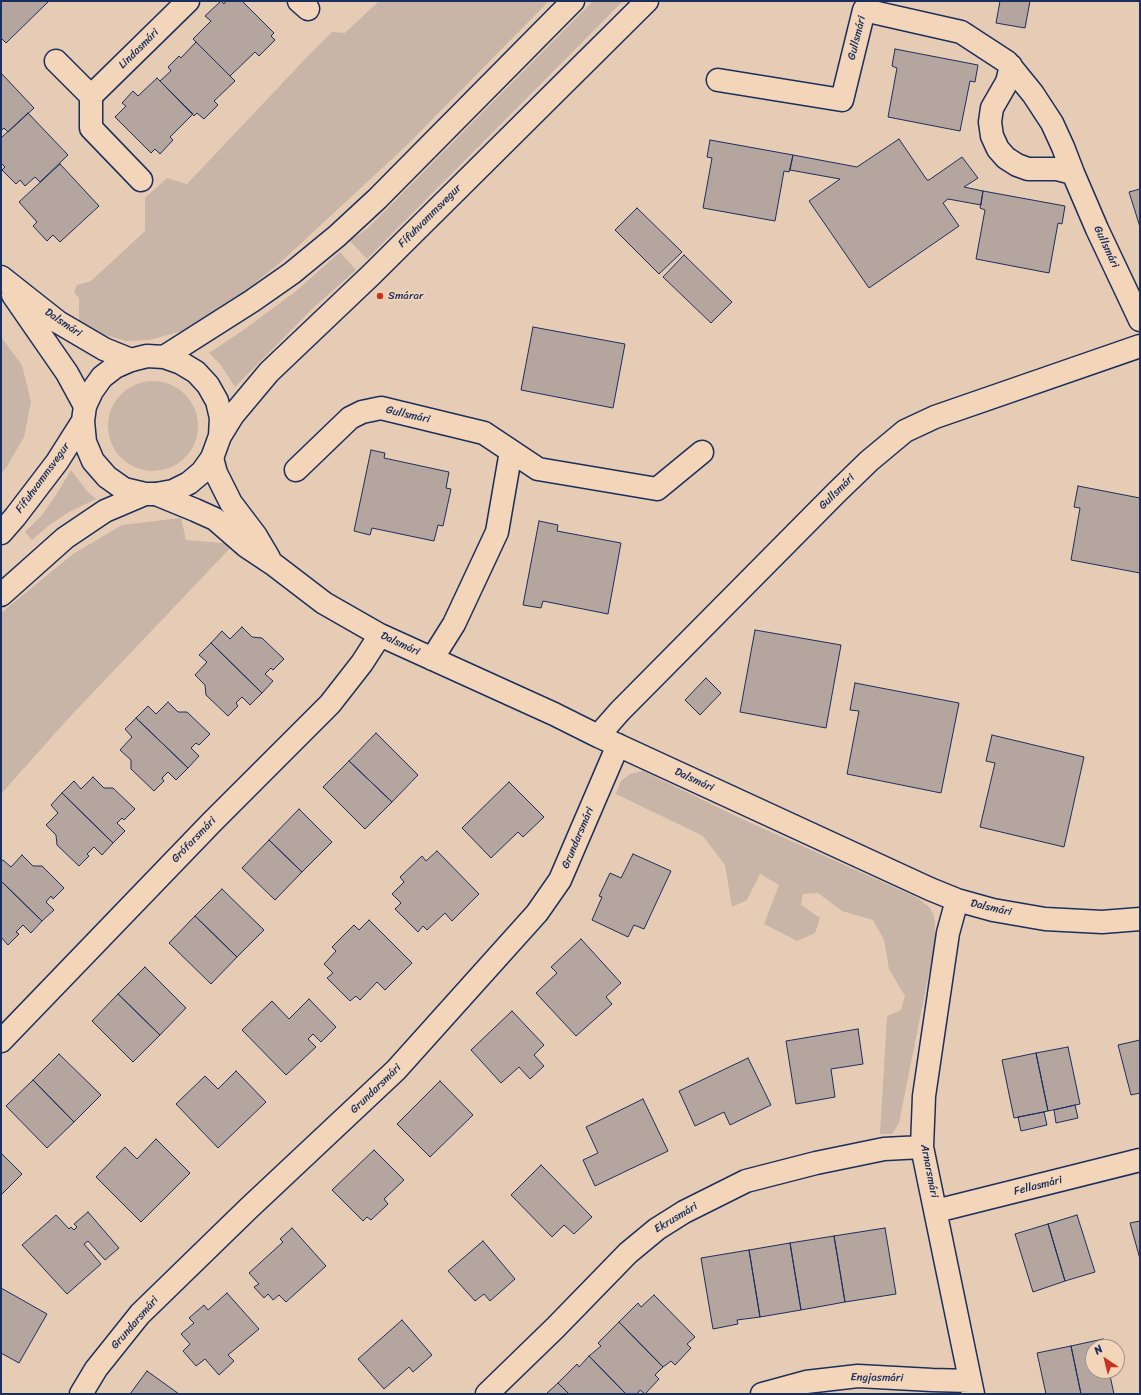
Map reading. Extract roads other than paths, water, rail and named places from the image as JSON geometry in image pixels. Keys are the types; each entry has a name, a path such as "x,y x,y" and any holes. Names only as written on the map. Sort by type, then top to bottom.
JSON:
{"street":[{"name":"Lindasmári","path":"91,96 188,1"},
{"path":"164,357 275,285 337,236 377,199 573,1"},
{"name":"Fífuhvammsvegur","path":"220,436 233,415 269,372 372,274 647,1"},
{"name":"Gullsmári","path":"718,80 842,100 864,10 961,32 1007,62 1033,94 1052,123 1097,230 1140,320"},
{"path":"56,61 91,96 91,128 141,180"},
{"path":"1011,66 1007,82 992,108 990,122 992,136 998,149 1006,158 1016,165 1028,169 1057,169 1072,173"},
{"name":"Dalsmári","path":"1,278 65,326 104,349 131,360"},
{"name":"Dalsmári","path":"1,278 67,373 84,414"},
{"name":"Gullsmári","path":"598,736 620,711 869,461 905,431 936,417 1140,346"},
{"path":"1,594 65,538 105,511 150,494 173,491 189,483 202,472 212,458 220,436 221,418 217,401 208,385 196,372 181,363 164,357 147,356 131,360 116,367 102,377 92,391 84,414 85,442 93,461 107,478 124,489 150,494"},
{"name":"Gullsmári","path":"296,470 350,418 362,412 381,408 484,433 538,469 657,489 702,452"},
{"name":"Fífuhvammsvegur","path":"1,533 57,462 84,414"},
{"path":"432,659 454,624 497,532 512,451"},
{"name":"Dalsmári","path":"212,458 216,473 231,503 256,536 273,564"},
{"name":"Dalsmári","path":"150,494 195,510 215,519 246,546 273,564 324,603 380,635 930,889 957,900 993,910 1045,919 1102,922 1140,919"},
{"name":"Grófarsmári","path":"1,1040 212,822 330,704 362,663 380,635"},
{"name":"Grundarsmári","path":"81,1394 96,1369 140,1314 249,1208 396,1070 537,913 560,880 618,745"},
{"name":"Arnarsmári","path":"957,900 948,933 924,1096 922,1147 972,1387"},
{"name":"Ekrusmári","path":"487,1394 555,1328 628,1253 657,1229 684,1212 746,1181 816,1163 884,1149 922,1147"},
{"name":"Fellasmári","path":"936,1211 1140,1160"},
{"name":"Engjasmári","path":"762,1394 806,1382 858,1376 932,1380 972,1387"}],"place":[{"name":"Smárar","path":"380,296"}]}
